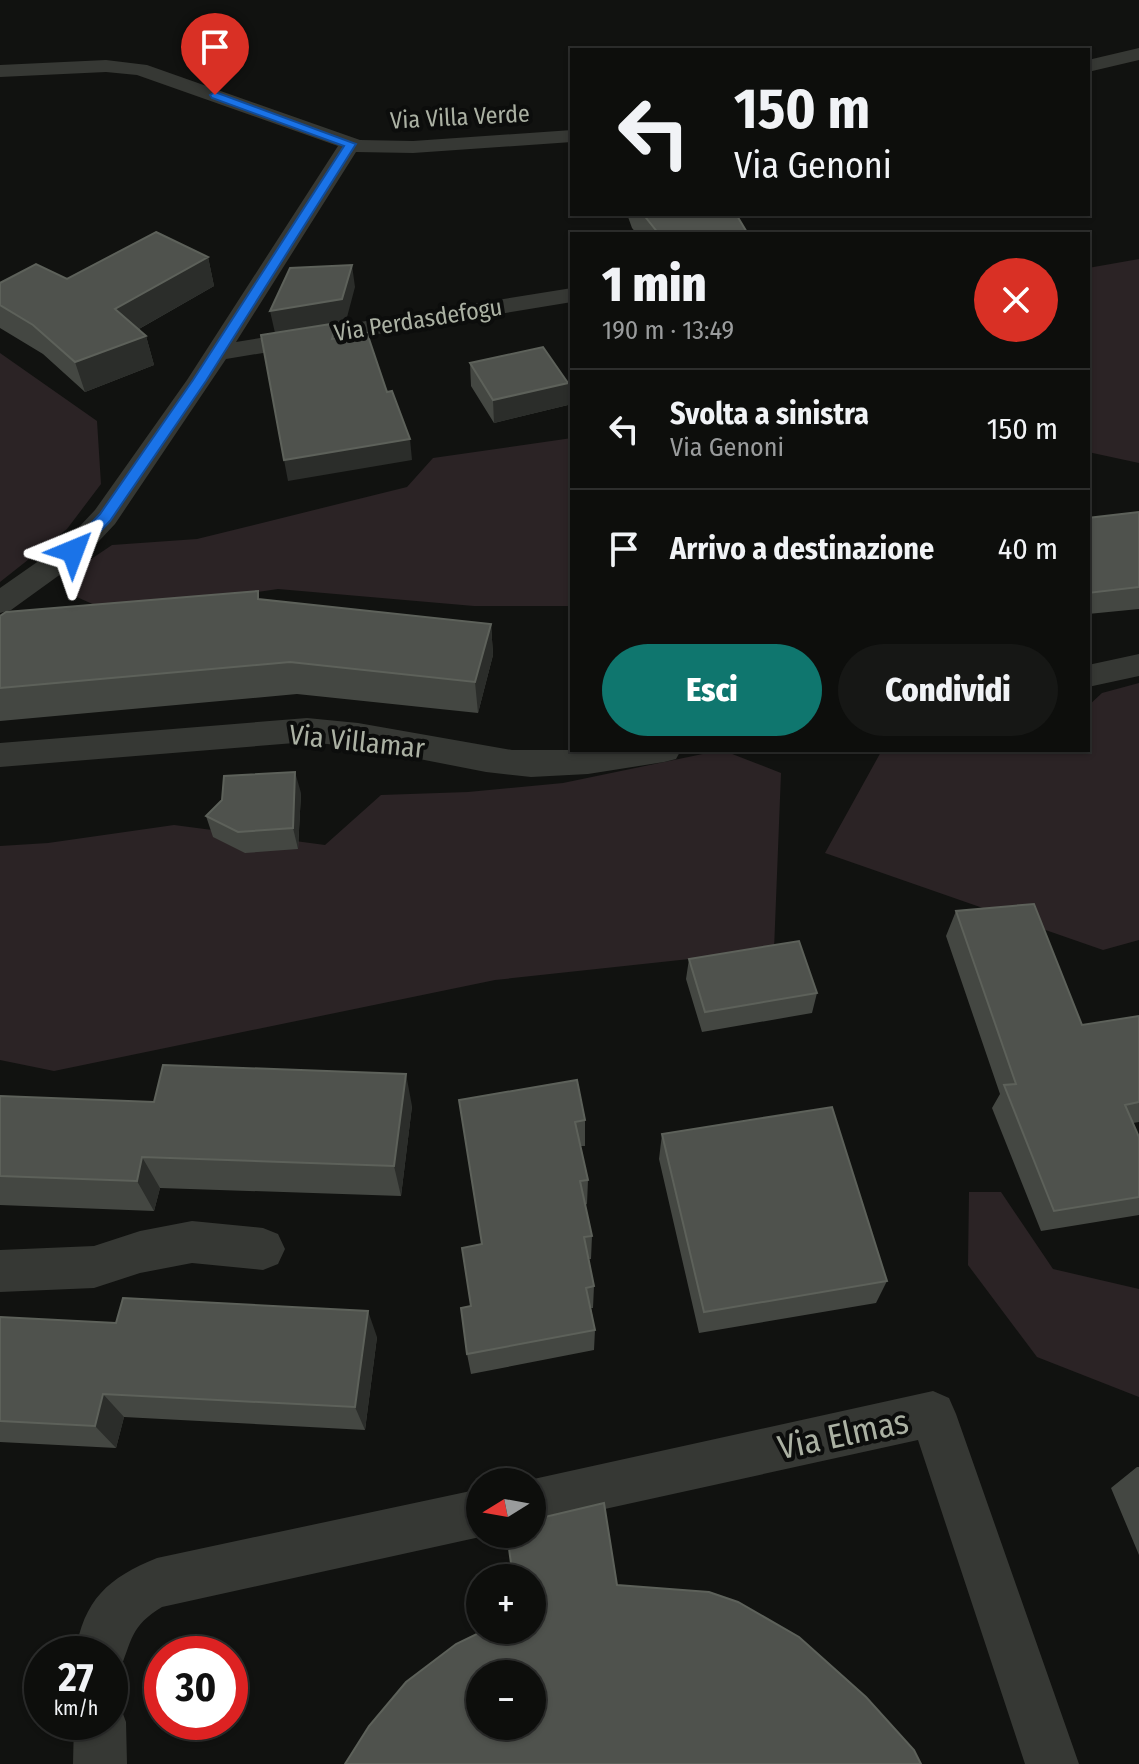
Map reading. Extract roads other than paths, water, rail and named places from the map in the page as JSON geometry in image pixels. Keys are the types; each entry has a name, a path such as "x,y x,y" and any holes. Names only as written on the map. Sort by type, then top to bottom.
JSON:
{"street":[{"path":"1090,66 1139,54"},
{"name":"Via Villa Verde","path":"0,71 106,66 140,69 350,144 405,147 570,136"},
{"path":"0,603 73,551 97,527 218,353 350,144"},
{"name":"Via Perdasdefogu","path":"218,353 570,295"},
{"path":"1090,676 1139,665"},
{"name":"Via Villamar","path":"0,755 307,730 345,733 530,764 586,762 651,752"},
{"path":"0,1271 94,1267 140,1252 192,1242 263,1249"},
{"name":"Via Elmas","path":"546,1498 933,1414 1052,1764"},
{"path":"105,1636 108,1621 128,1598 157,1583 466,1516"},
{"path":"100,1740 100,1764"}]}
